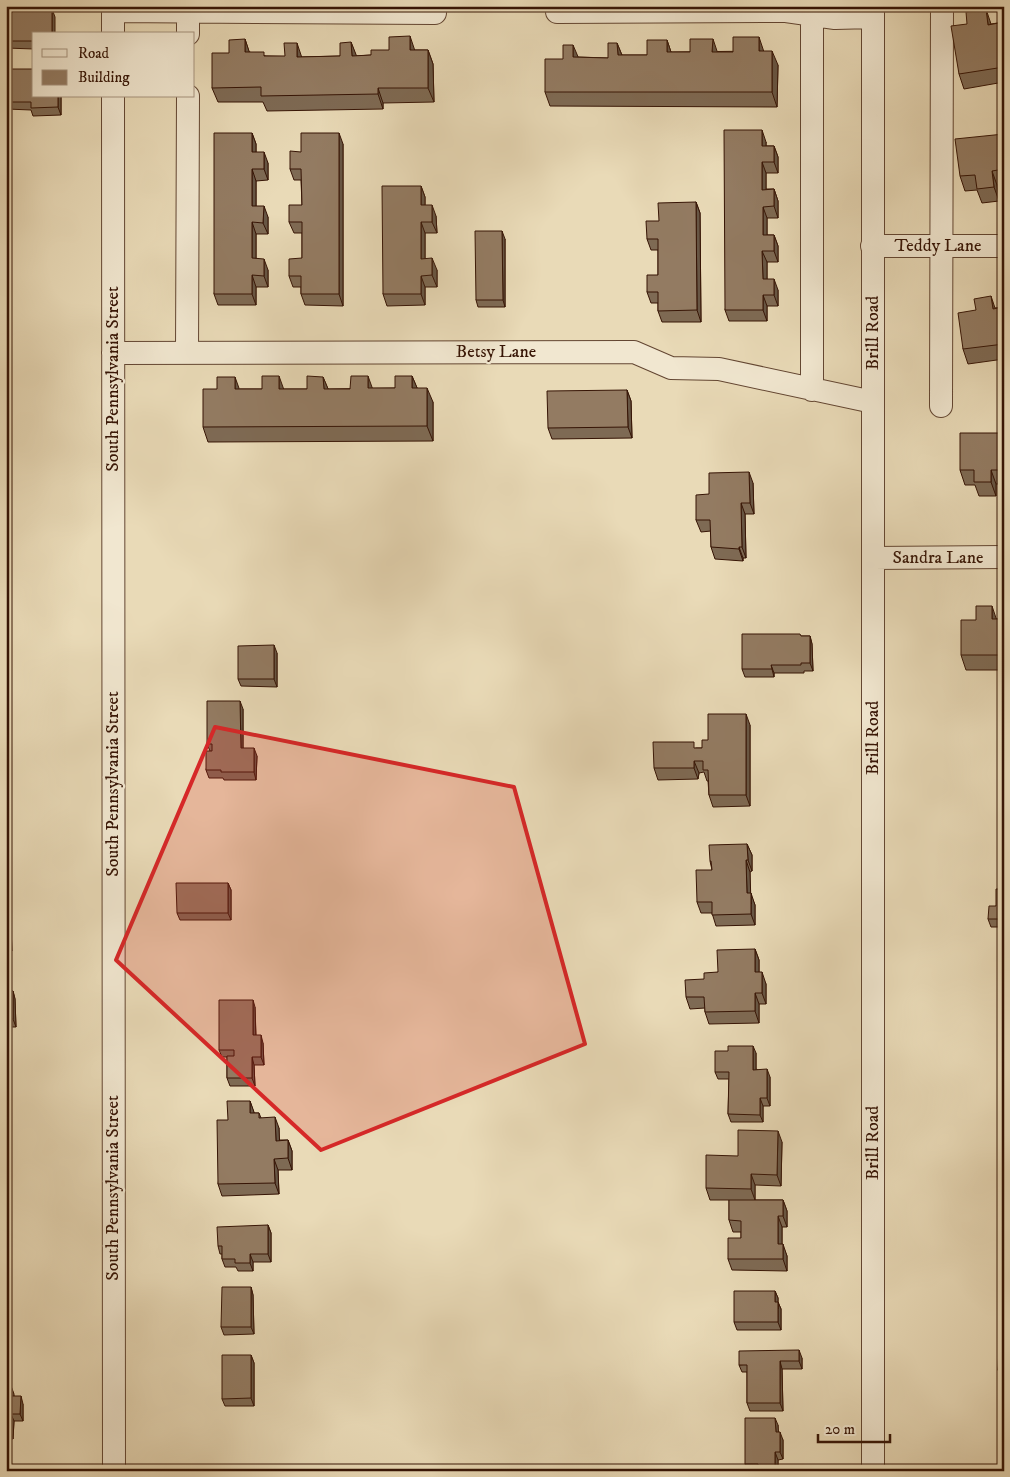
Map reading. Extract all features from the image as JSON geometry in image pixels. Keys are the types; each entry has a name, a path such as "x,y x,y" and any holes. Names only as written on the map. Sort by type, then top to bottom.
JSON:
{"street":[{"path":"941,406 942,6"},
{"path":"113,32 113,9 435,13"},
{"path":"188,9 188,32"},
{"path":"812,10 812,390"},
{"path":"556,12 812,10 835,18 873,12"},
{"name":"Brill Road","path":"873,12 873,1471"},
{"name":"South Pennsylvania Street","path":"113,98 114,1471"},
{"path":"187,353 188,98"},
{"name":"Teddy Lane","path":"872,246 1004,246"},
{"name":"Betsy Lane","path":"113,353 634,352 671,368 719,369 873,402"},
{"name":"Sandra Lane","path":"873,558 1004,558"}],"highlighted area":[{"path":"215,727 514,787 585,1044 321,1150 116,960"}],"building":[{"path":"8,9 52,9 52,32 32,32 32,41 6,41"},
{"path":"986,9 988,25 1004,22 1004,67 959,74 951,26 967,24 966,12"},
{"path":"410,36 410,50 428,50 428,88 378,88 378,94 261,96 261,87 212,88 212,53 229,53 229,40 245,39 245,52 264,52 264,56 285,56 284,43 297,43 297,57 340,56 340,43 351,42 352,56 371,55 371,50 389,50 389,37"},
{"path":"733,37 759,37 759,51 772,51 772,92 545,92 545,59 563,59 563,45 573,45 573,57 608,58 608,43 617,43 618,55 647,55 647,40 667,40 667,52 690,52 690,39 713,39 712,52 733,52"},
{"path":"6,69 32,69 32,98 58,98 58,107 31,108 31,102 6,102"},
{"path":"724,130 762,130 762,146 774,146 774,162 762,162 762,190 774,189 774,206 763,207 763,235 774,235 774,251 762,251 763,279 774,279 774,295 763,295 763,310 725,310"},
{"path":"214,133 252,133 252,152 264,152 264,169 252,169 252,206 264,206 263,223 252,222 252,258 264,259 264,276 252,275 252,294 214,294"},
{"path":"301,133 339,133 339,294 301,294 301,276 289,276 289,259 302,258 302,222 289,222 289,205 302,205 301,169 290,169 290,151 301,152"},
{"path":"1004,134 1004,169 992,171 994,187 977,189 975,175 960,176 955,139"},
{"path":"382,186 421,186 421,205 432,205 432,222 421,222 421,259 432,258 432,275 421,276 421,294 383,294"},
{"path":"696,202 697,310 658,311 658,292 647,292 647,275 658,275 658,239 647,239 646,221 659,221 658,203"},
{"path":"475,231 502,231 503,300 476,300"},
{"path":"991,296 993,309 1004,307 1004,344 963,349 958,313 976,310 974,299"},
{"path":"262,376 279,376 279,389 307,389 307,376 323,377 324,389 350,389 351,376 368,376 368,388 395,388 395,376 412,376 412,388 427,388 427,426 203,427 203,389 217,389 217,377 235,377 235,389 262,389"},
{"path":"627,390 628,427 548,428 547,391"},
{"path":"960,433 1004,433 1004,470 991,470 991,482 974,482 974,470 960,470"},
{"path":"749,472 750,503 741,503 742,547 739,547 739,549 711,547 710,520 696,520 696,495 709,494 709,473"},
{"path":"976,606 992,606 992,619 1004,619 1004,655 961,655 961,620 976,620"},
{"path":"742,634 800,634 801,636 810,636 810,663 801,663 801,665 771,665 772,669 742,669"},
{"path":"274,645 274,679 238,679 238,646"},
{"path":"207,701 240,701 241,748 254,748 254,772 206,770 206,751 212,751 212,744 207,744"},
{"path":"708,714 746,714 746,795 709,795 708,770 703,770 703,761 694,761 694,768 654,768 653,742 694,742 694,748 702,748 702,740 708,740"},
{"path":"747,844 747,893 751,893 751,914 712,915 712,902 697,902 696,870 712,870 709,845"},
{"path":"176,883 228,883 228,913 177,913"},
{"path":"996,889 1004,889 1004,948 1001,948 1002,919 988,919 989,906 996,906"},
{"path":"6,921 9,921 9,943 6,943"},
{"path":"755,949 755,972 762,972 762,993 755,993 755,1011 705,1012 704,997 686,997 685,980 704,979 704,973 718,972 717,950"},
{"path":"6,991 13,991 13,1019 6,1019"},
{"path":"219,1000 253,1000 253,1035 261,1035 261,1057 252,1057 252,1078 227,1078 227,1056 234,1056 234,1050 219,1050"},
{"path":"728,1046 753,1046 753,1070 767,1069 767,1098 760,1098 760,1115 728,1114 729,1072 715,1072 715,1051 728,1051"},
{"path":"1000,1095 1004,1095 1004,1140 1000,1140"},
{"path":"227,1101 250,1101 250,1113 259,1113 259,1118 275,1117 276,1141 288,1140 288,1158 274,1159 275,1183 218,1184 217,1120 228,1120"},
{"path":"738,1130 778,1131 777,1175 751,1174 751,1189 706,1188 706,1155 738,1156"},
{"path":"999,1150 1004,1150 1004,1170 999,1170"},
{"path":"729,1200 783,1200 783,1216 778,1216 778,1244 783,1244 783,1259 728,1259 728,1238 741,1238 741,1221 729,1220"},
{"path":"268,1225 268,1254 250,1254 250,1263 235,1263 235,1259 222,1259 222,1246 218,1246 217,1227"},
{"path":"1001,1249 1004,1249 1004,1285 1001,1285"},
{"path":"222,1287 251,1287 251,1327 221,1327"},
{"path":"734,1291 775,1291 775,1302 778,1302 778,1322 734,1322"},
{"path":"1000,1323 1004,1324 1004,1370 998,1370"},
{"path":"799,1350 799,1361 780,1361 780,1403 747,1403 747,1365 739,1365 739,1351"},
{"path":"222,1355 251,1355 251,1398 222,1399"},
{"path":"6,1386 11,1386 11,1396 21,1396 20,1414 11,1414 11,1431 6,1431"},
{"path":"745,1418 775,1418 776,1432 780,1432 780,1452 775,1452 775,1471 758,1471 758,1464 745,1464"}]}
